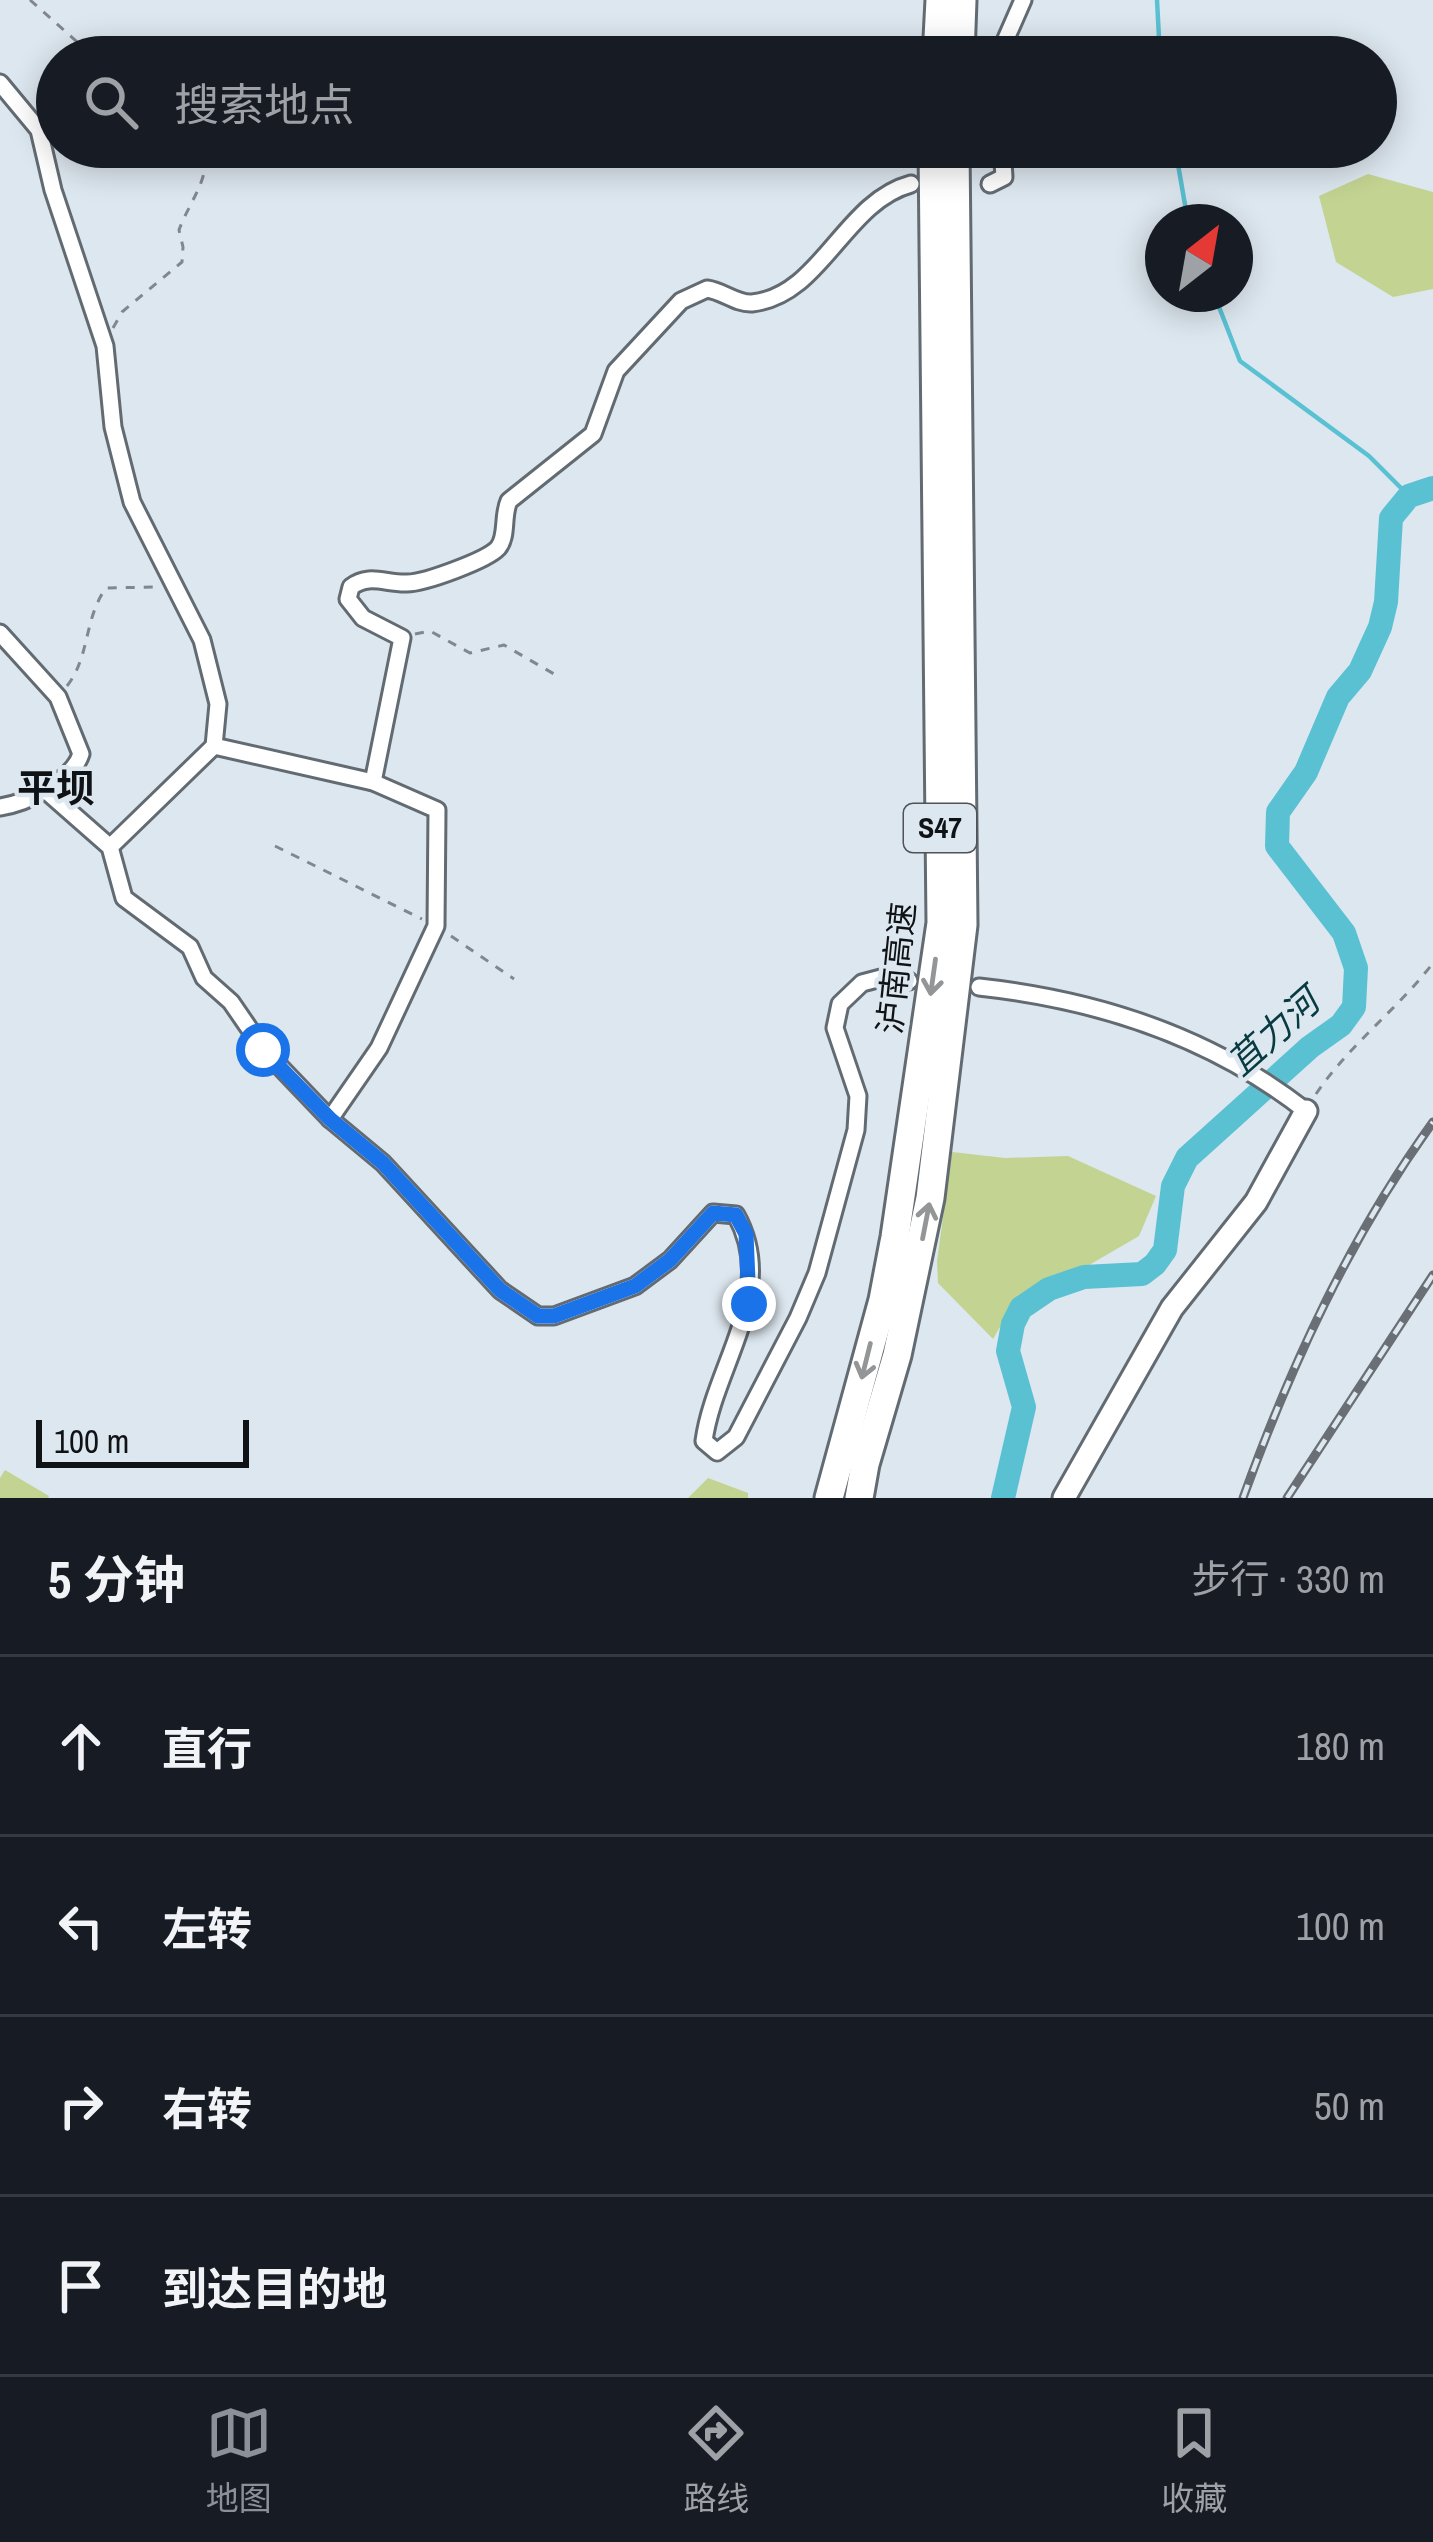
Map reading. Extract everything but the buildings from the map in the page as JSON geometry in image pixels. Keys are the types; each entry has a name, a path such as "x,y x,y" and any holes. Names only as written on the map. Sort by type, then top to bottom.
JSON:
{"highway":[{"path":"938,36 940,0"},
{"path":"960,36 962,0"},
{"name":"泸南高速","path":"829,1498 887,1279 941,923 933,168"},
{"name":"泸南高速","path":"859,1498 897,1355 930,1198 963,925 955,168"}],"street":[{"path":"1007,36 1023,0"},
{"path":"0,83 36,126"},
{"path":"48,168 105,346 113,427 132,502 202,640 218,704 214,746 110,847"},
{"path":"990,184 1004,177 1003,168"},
{"path":"373,782 402,638 356,612 348,599 354,584 367,579 402,584 424,581 496,550 509,501 592,434 616,371 681,301 707,289 742,302 755,302 782,290 815,268 867,207 911,184"},
{"path":"0,633 58,697 80,754 74,770 29,799 0,807"},
{"path":"214,746 373,782 437,810 436,926 379,1048 330,1119"},
{"path":"44,788 110,847 124,898 190,947 204,978 231,1002 263,1050 330,1119 383,1163 500,1290 538,1316 554,1316 635,1286 670,1260 713,1213 736,1215 746,1234 749,1304 708,1408 704,1441 717,1452 736,1437 817,1273 856,1130 858,1096 836,1028 840,1004 862,983 881,978 909,981"},
{"path":"979,987 1119,1014 1182,1036 1239,1064 1306,1111 1256,1202 1172,1308 1064,1498"}],"path":[{"path":"30,0 70,36"},
{"path":"105,346 122,311 182,262 184,247 178,230 205,168"},
{"path":"58,697 78,671 94,605 106,588 175,586"},
{"path":"402,638 430,631 470,653 504,645 554,674"},
{"path":"275,846 436,926 514,979"},
{"path":"1306,1111 1328,1076 1411,992 1433,963"}],"green space":[{"path":"1368,174 1433,192 1433,289 1393,297 1336,262 1319,196"},
{"path":"952,1152 1005,1158 1068,1156 1156,1196 1139,1236 1065,1279 1029,1292 1010,1310 993,1339 938,1283"},
{"path":"5,1470 49,1496 48,1498 0,1498"},
{"path":"708,1478 748,1493 748,1498 688,1498"}],"waterway":[{"path":"1157,0 1159,36"},
{"path":"1179,168 1185,204"},
{"path":"1221,312 1240,361 1369,456 1409,496"},
{"name":"苴力河","path":"1003,1498 1024,1407 1008,1351 1021,1308 1049,1289 1084,1277 1142,1274 1155,1264 1165,1250 1173,1186 1187,1158 1310,1047 1341,1025 1354,1007 1356,968 1344,933 1277,846 1278,812 1306,772 1338,697 1360,671 1380,627 1391,518 1409,496 1433,488"}],"railway":[{"path":"1243,1498 1325,1303 1375,1211 1433,1122"},
{"path":"1287,1498 1433,1275"}],"district":[{"name":"平坝","path":"56,788"}],"route":[{"path":"263,1050 330,1119 383,1163 500,1290 538,1316 554,1316 635,1286 670,1260 713,1213 736,1215 746,1234 749,1304"}]}
